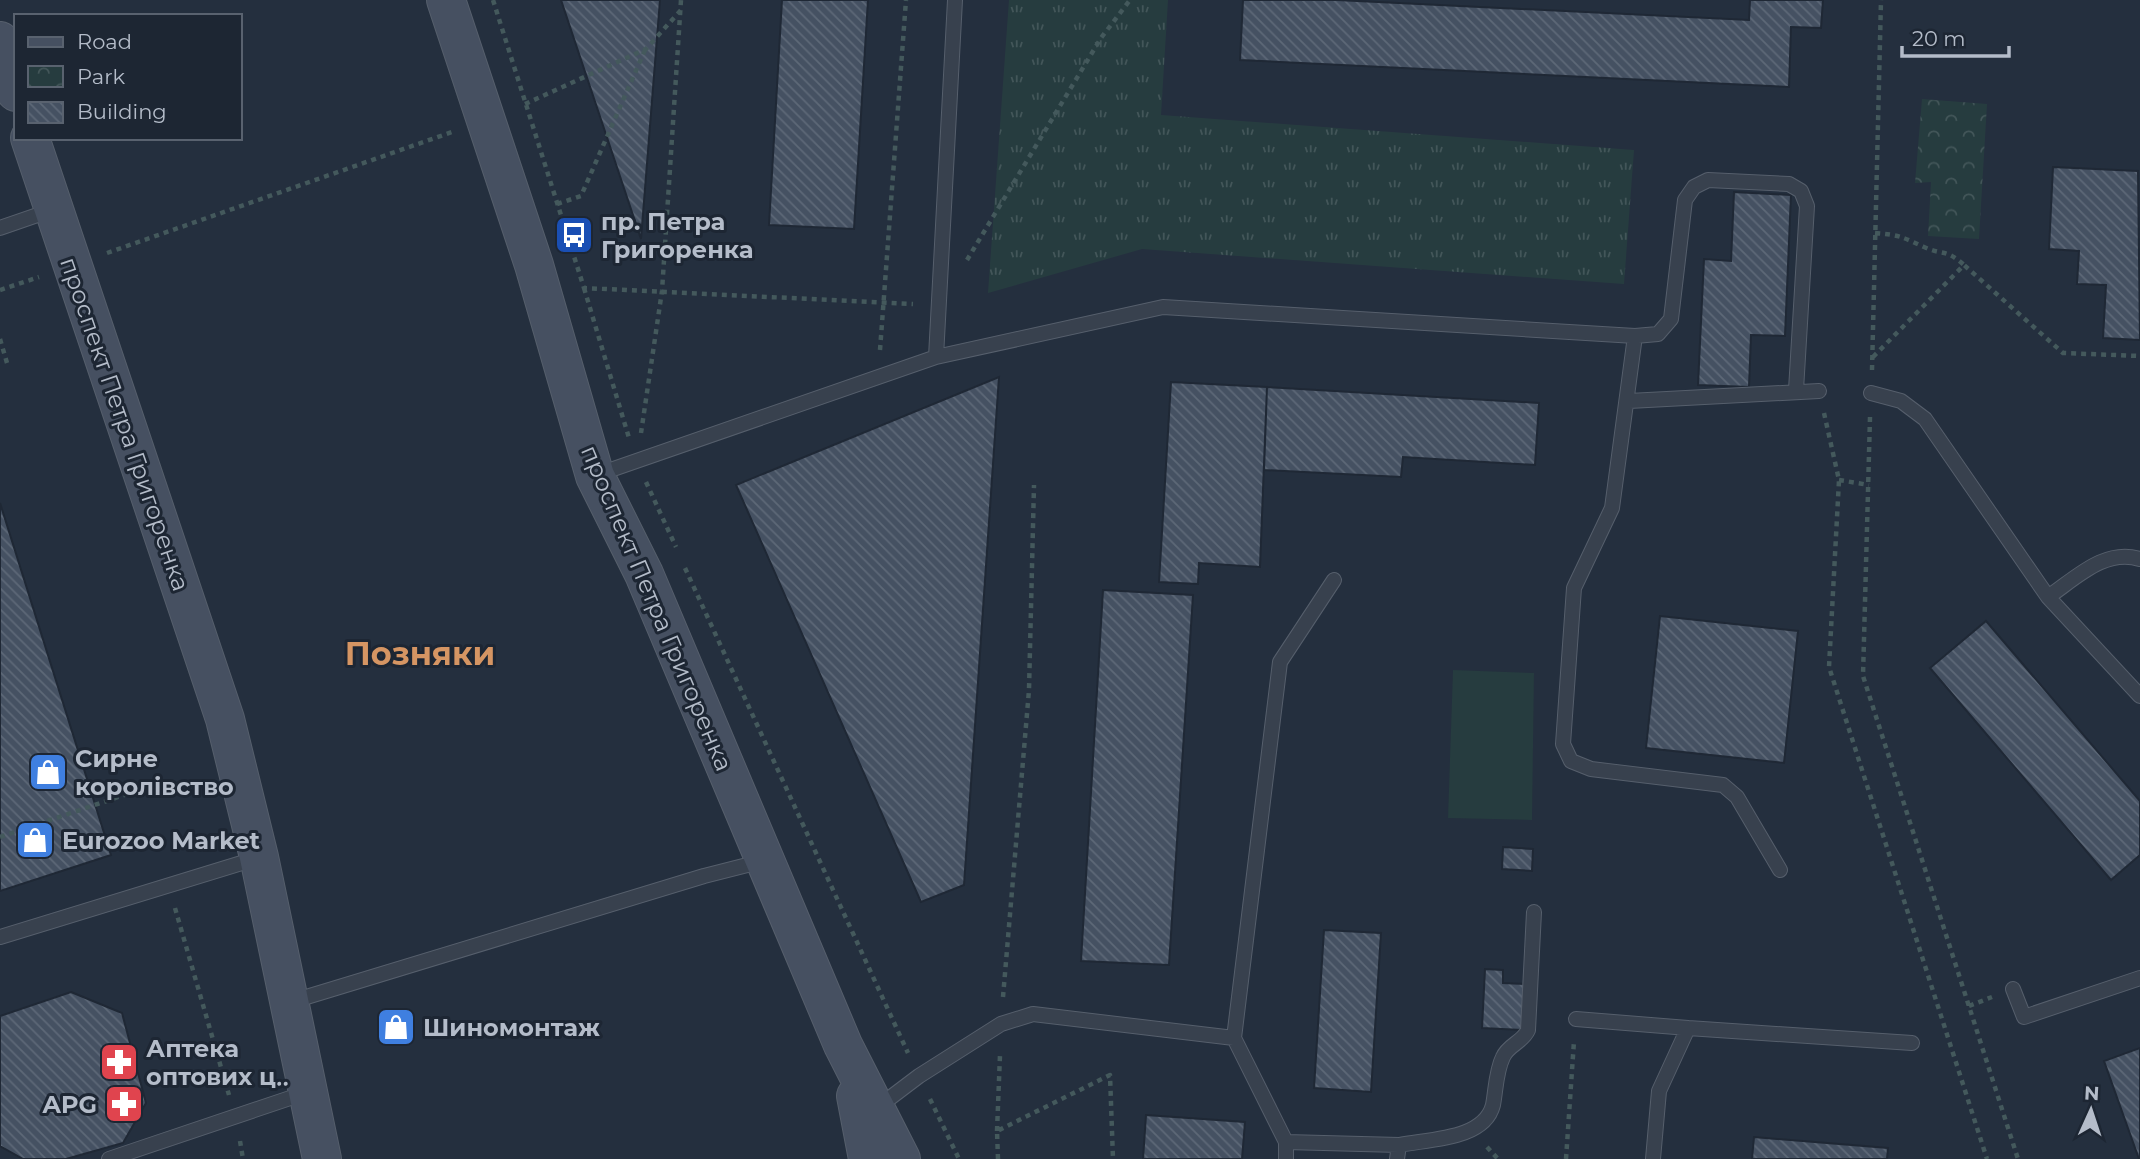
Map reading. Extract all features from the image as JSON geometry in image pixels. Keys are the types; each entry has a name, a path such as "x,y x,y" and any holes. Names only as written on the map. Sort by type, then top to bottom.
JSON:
{"main road":[{"name":"проспект Петра Григоренка","path":"446,0 534,265 595,476 644,574 847,1052 901,1159"},
{"path":"0,41 14,86"},
{"name":"проспект Петра Григоренка","path":"31,140 225,719 259,857 322,1159"},
{"path":"847,1052 868,1159"}],"lane":[{"path":"936,357 956,0"},
{"path":"595,476 878,375 936,357 1163,307 1635,337 1658,334 1671,319 1685,200 1694,187 1708,180 1789,184 1801,191 1807,206 1796,390"},
{"path":"0,228 53,210"},
{"path":"1635,337 1629,401 1612,508 1574,588 1563,744 1572,761 1591,769 1723,785 1737,796 1780,870"},
{"path":"1629,401 1796,390 1819,391"},
{"path":"1871,393 1901,401 1925,419 2048,597 2140,696"},
{"path":"2048,597 2099,562 2125,554 2140,559"},
{"path":"1286,1159 1286,1142 1234,1038 1280,662 1334,580"},
{"path":"0,937 259,857"},
{"path":"288,1002 704,876 765,861"},
{"path":"1286,1142 1398,1152 1472,1130 1485,1122 1492,1108 1503,1055 1525,1037 1528,1030 1534,912"},
{"path":"2012,989 2024,1017 2140,978"},
{"path":"877,1108 919,1076 1001,1024 1033,1014 1234,1038"},
{"path":"1576,1019 1912,1044"},
{"path":"1653,1159 1659,1091 1688,1028"},
{"path":"109,1159 307,1092"}],"path":[{"path":"492,0 637,462 677,550"},
{"path":"637,462 662,291 681,0"},
{"path":"878,375 906,0"},
{"path":"584,288 882,301 937,306 1101,38 1130,0"},
{"path":"1881,0 1863,676 2018,1159"},
{"path":"557,204 581,197 646,49 681,10"},
{"path":"0,289 486,120 646,49"},
{"path":"1875,233 1906,236 1926,248 1949,251 2063,353 2140,356"},
{"path":"1872,358 1964,265"},
{"path":"0,339 7,363"},
{"path":"1819,391 1839,480 1829,667 1987,1159"},
{"path":"1839,480 1868,485"},
{"path":"998,1159 1001,1024 1029,690 1034,485"},
{"path":"683,562 919,1076 960,1159"},
{"path":"0,838 139,790"},
{"path":"168,884 235,1116 243,1159"},
{"path":"1566,1159 1576,1019"},
{"path":"998,1131 1110,1076 1113,1159"}],"green space":[{"path":"1009,0 1168,0 1161,115 1634,150 1624,284 1142,249 988,293"},
{"path":"1922,99 1987,104 1979,239 1928,236 1931,182 1915,183"},
{"path":"1453,670 1534,673 1532,820 1448,818"}],"building":[{"path":"561,0 660,0 641,239"},
{"path":"782,0 868,0 854,229 769,225"},
{"path":"1243,0 1337,0 1749,20 1750,0 1823,0 1821,28 1791,27 1789,87 1240,60"},
{"path":"2053,167 2138,171 2140,340 2103,338 2106,285 2077,284 2079,251 2049,249"},
{"path":"1734,192 1791,195 1785,336 1751,335 1749,387 1698,385 1704,259 1731,261"},
{"path":"999,377 964,885 921,902 736,485"},
{"path":"1171,382 1267,387 1260,567 1199,563 1198,584 1159,582"},
{"path":"1267,387 1539,403 1535,465 1403,457 1401,477 1264,470"},
{"path":"0,503 111,855 0,891"},
{"path":"1103,590 1193,595 1169,965 1081,961"},
{"path":"1660,616 1798,631 1784,763 1646,748"},
{"path":"1986,621 2140,801 2140,855 2111,880 1930,668"},
{"path":"1503,847 1533,849 1532,871 1502,869"},
{"path":"1324,930 1381,933 1371,1092 1314,1088"},
{"path":"1485,969 1503,970 1503,983 1525,984 1522,1030 1482,1028"},
{"path":"71,992 122,1013 146,1103 123,1143 66,1159 23,1159 0,1146 0,1016"},
{"path":"2140,1048 2140,1159 2139,1159 2104,1061"},
{"path":"1146,1115 1245,1122 1242,1159 1143,1159"},
{"path":"1754,1137 1888,1148 1887,1159 1752,1159"}],"place":[{"name":"пр. Петра Григоренка","path":"574,235"},
{"name":"Сирне королівство","path":"48,772"},
{"name":"Eurozoo Market","path":"35,840"},
{"name":"Шиномонтаж","path":"396,1027"},
{"name":"Аптека оптових ц‥","path":"119,1062"},
{"name":"APG","path":"124,1104"}],"district":[{"name":"Позняки","path":"420,653"}]}
